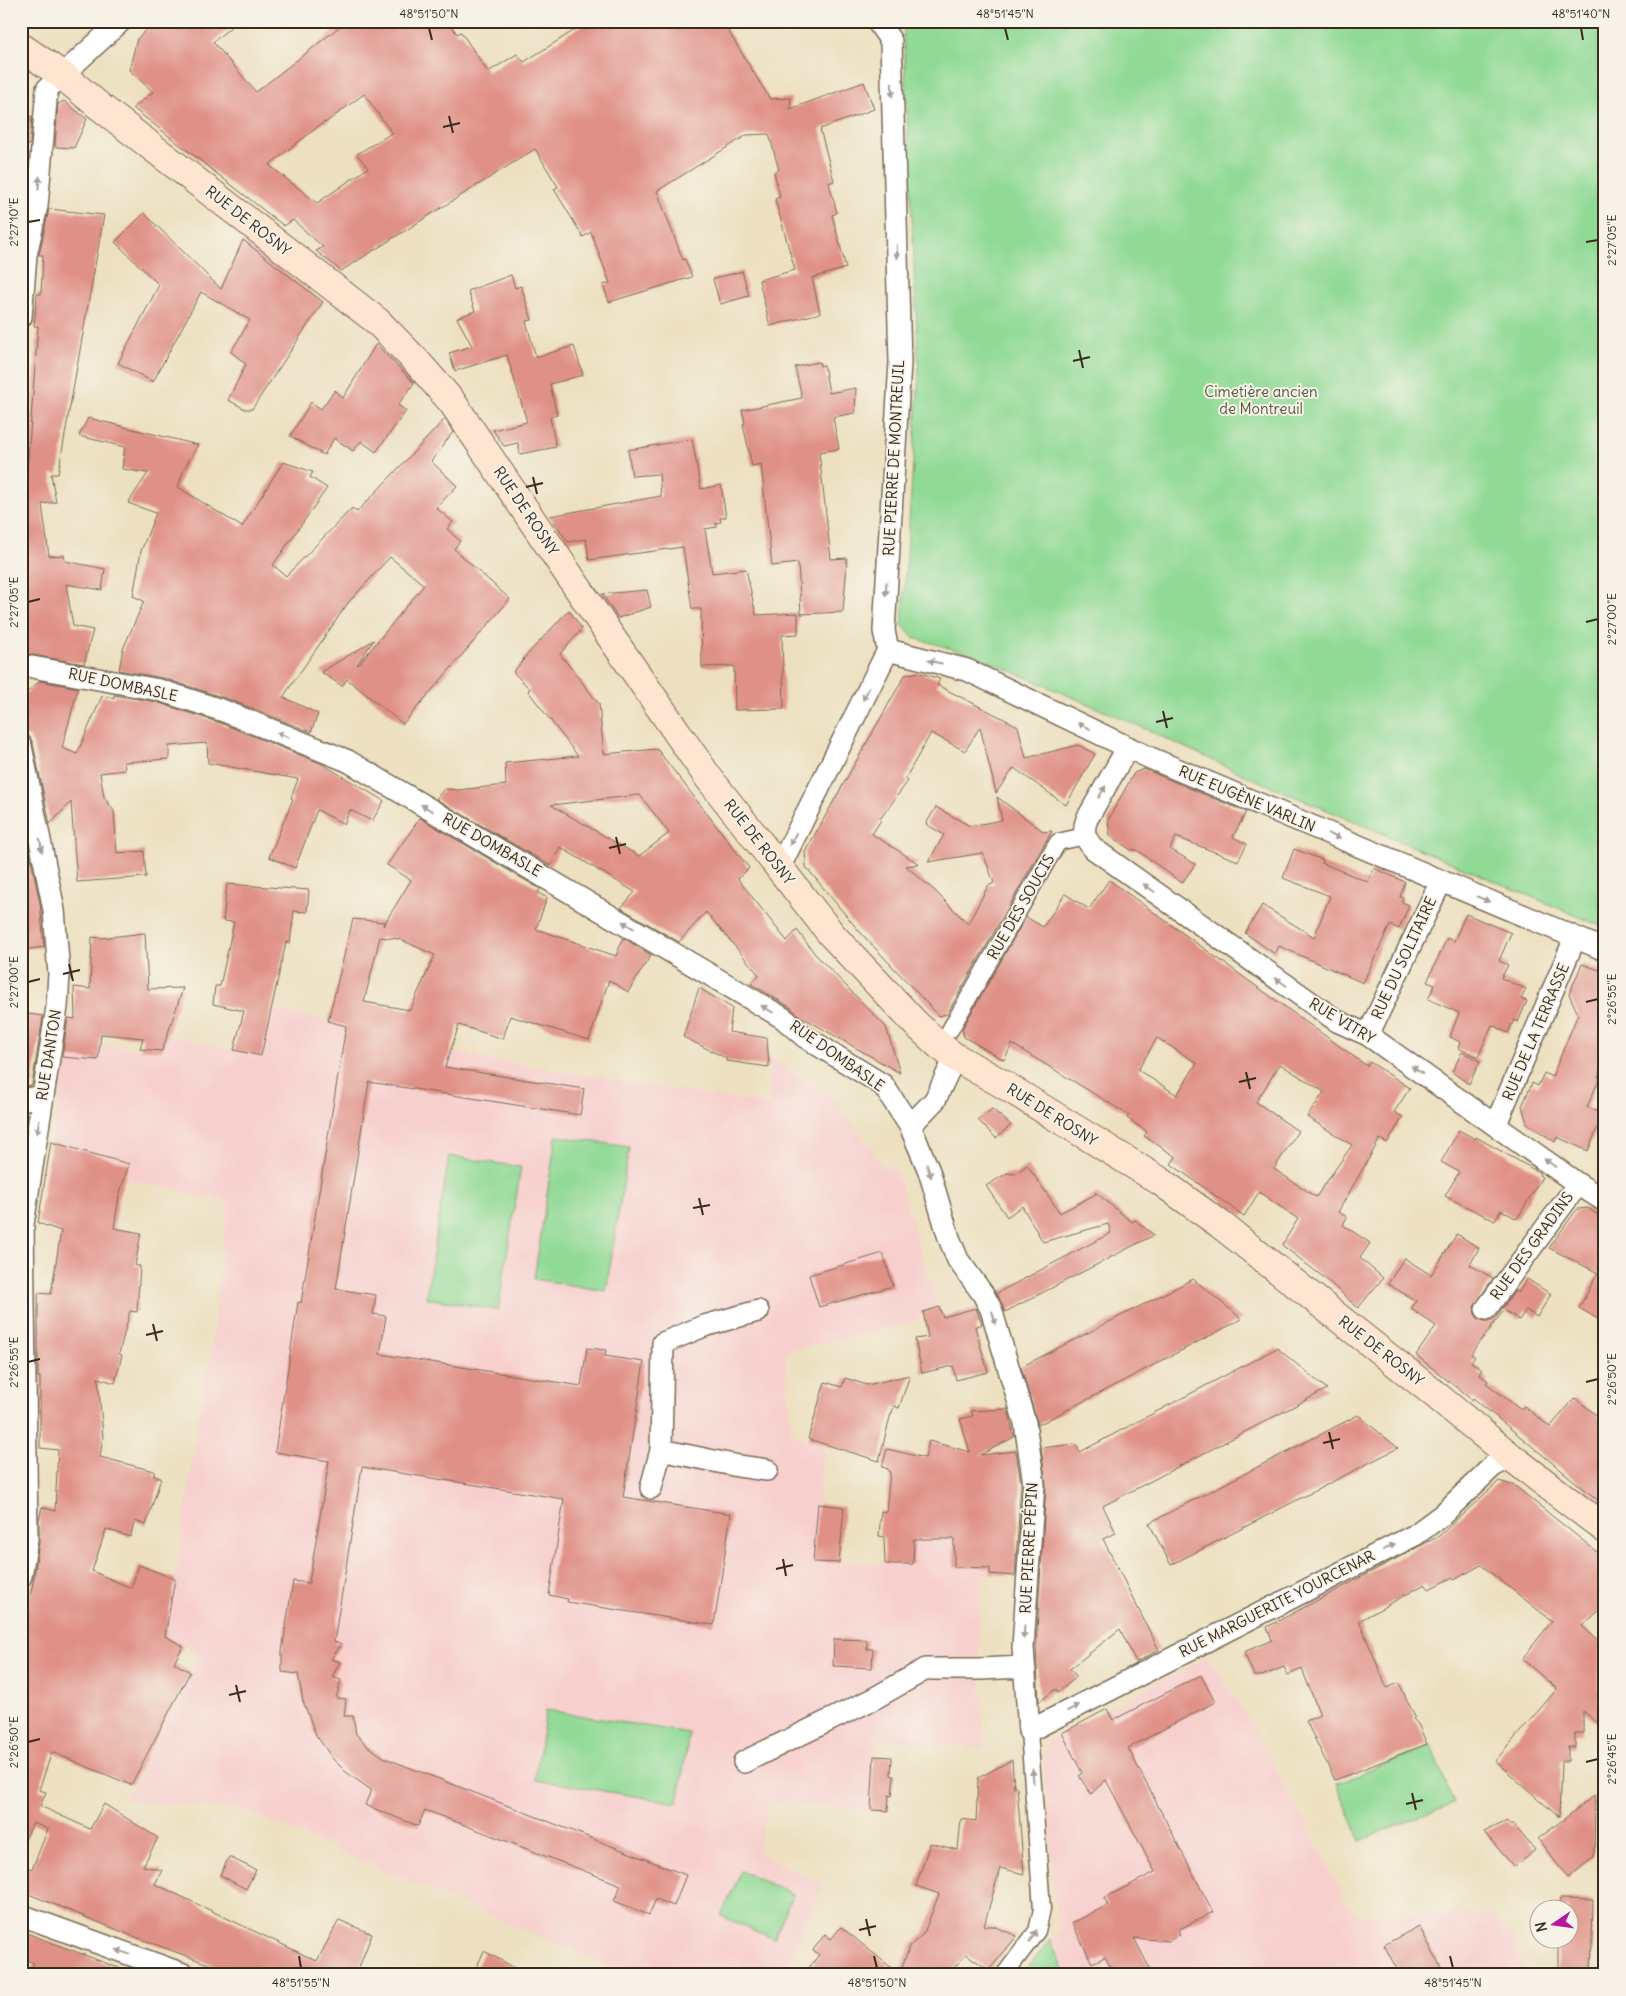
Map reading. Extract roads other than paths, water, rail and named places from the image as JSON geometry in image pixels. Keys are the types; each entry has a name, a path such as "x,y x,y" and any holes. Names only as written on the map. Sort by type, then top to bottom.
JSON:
{"main road":[{"name":"RUE DE ROSNY","path":"21,47 62,75 377,321 417,362 452,402 708,777 832,934 870,977 916,1024 955,1057 1001,1083 1151,1176 1222,1224 1511,1457 1605,1529"}],"street":[{"path":"21,317 26,255 37,206 47,89 121,21"},
{"path":"877,21 890,31"},
{"name":"RUE PIERRE DE MONTREUIL","path":"888,650 884,631 900,362 890,31"},
{"path":"779,868 888,650"},
{"name":"RUE EUGÈNE VARLIN","path":"888,650 966,670 1128,747 1605,950"},
{"name":"RUE DOMBASLE","path":"21,665 159,690 224,711 348,761 783,1018 805,1037 883,1085 910,1126"},
{"name":"RUE DANTON","path":"21,746 57,935 59,974 57,1007 23,1224 27,1539 21,1576"},
{"path":"1085,836 1087,819 1128,747"},
{"name":"RUE DES SOUCIS","path":"950,1030 1058,842 1085,836"},
{"name":"RUE VITRY","path":"1085,836 1094,849 1337,1021 1368,1035 1578,1184 1605,1201"},
{"name":"RUE DU SOLITAIRE","path":"1368,1035 1441,881"},
{"name":"RUE DE LA TERRASSE","path":"1496,1124 1575,938"},
{"path":"910,1126 934,1100 955,1057"},
{"path":"21,1100 43,1096"},
{"name":"RUE PIERRE PÉPIN","path":"910,1126 929,1171 949,1238 958,1260 991,1308 1025,1423 1034,1484 1023,1647 1042,1909 1037,1931 1004,1975"},
{"name":"RUE DES GRADINS","path":"1486,1309 1578,1184"},
{"path":"651,1488 661,1450 663,1343 704,1326 758,1311"},
{"path":"661,1450 767,1470"},
{"name":"RUE MARGUERITE YOURCENAR","path":"1029,1730 1419,1532 1442,1515 1493,1466 1511,1457"},
{"path":"744,1762 875,1698 926,1668 980,1669 1024,1667"},
{"path":"21,1915 186,1975"}],"park label":[{"name":"Cimetière ancien de Montreuil","path":"1261,400"}]}
